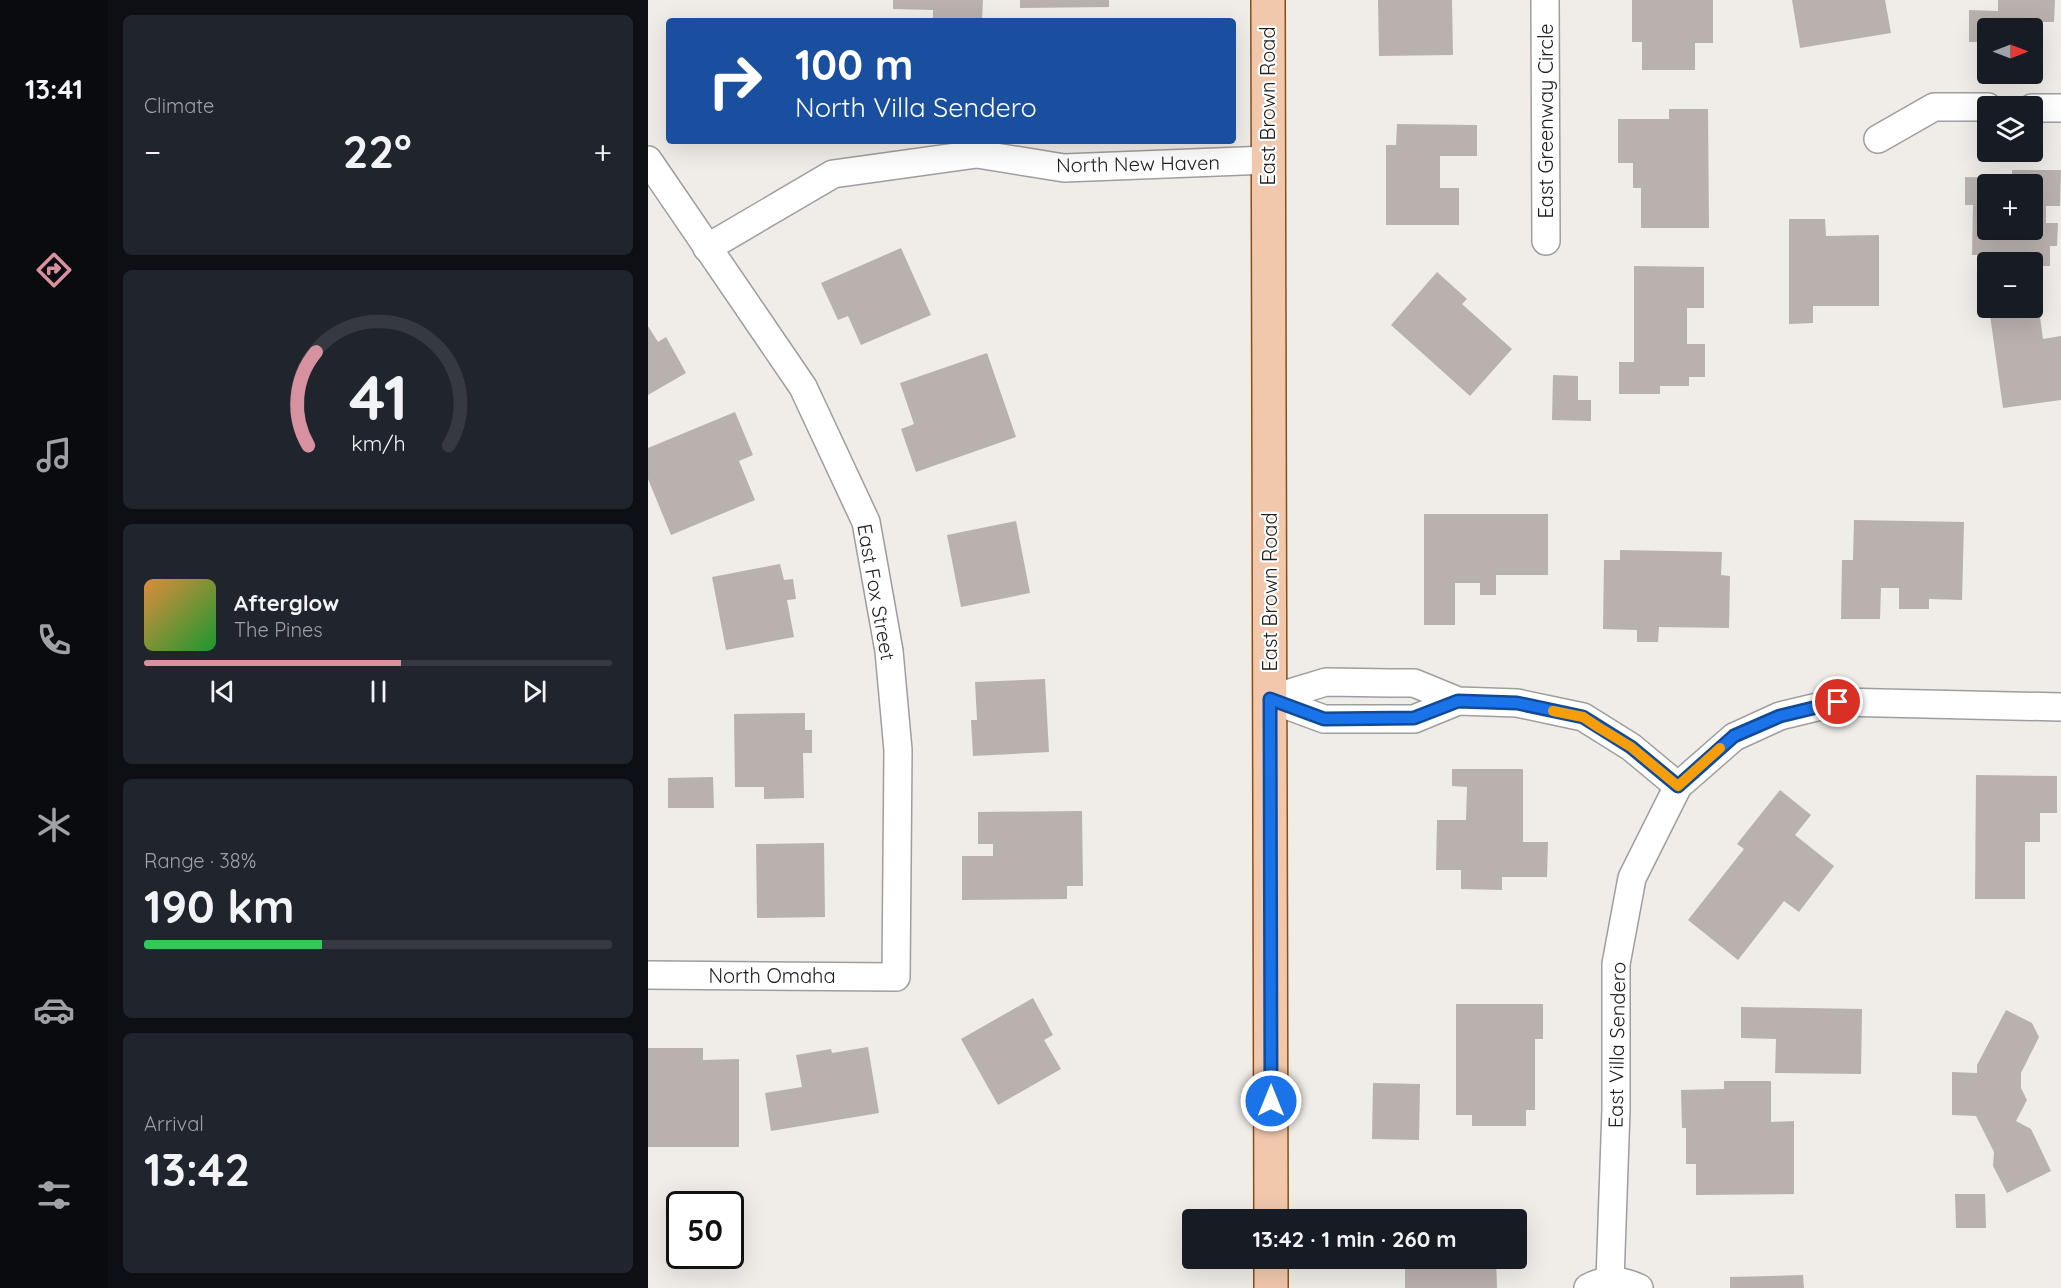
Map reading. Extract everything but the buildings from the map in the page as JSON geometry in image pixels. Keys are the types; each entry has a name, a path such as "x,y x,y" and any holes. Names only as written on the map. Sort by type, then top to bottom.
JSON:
{"main road":[{"name":"East Brown Road","path":"1269,0 1271,1209"},
{"path":"1271,1269 1271,1288"}],"street":[{"name":"East Greenway Circle","path":"1545,0 1546,241"},
{"path":"1878,139 1934,107 1977,108"},
{"path":"2043,108 2061,108"},
{"name":"North New Haven","path":"707,248 833,174 977,154 1064,168 1268,160"},
{"name":"East Fox Street","path":"648,160 803,387 866,522 889,651 898,750 896,977"},
{"path":"1270,699 1326,682 1414,683 1458,701 1517,703 1583,717 1631,747 1678,786 1734,736 1780,716 1838,702 2061,707"},
{"path":"1270,699 1324,719 1414,718 1458,701"},
{"name":"East Villa Sendero","path":"1599,1284 1616,1110 1616,964 1632,878 1678,786"},
{"name":"North Omaha","path":"648,975 896,977"},
{"path":"1599,1284 1627,1282 1639,1288"}],"slow traffic":[{"path":"1553,711 1583,717 1631,747 1678,786 1720,748"}],"route":[{"path":"1271,1101 1270,699 1324,719 1414,718 1458,701 1517,703 1583,717 1631,747 1678,786 1734,736 1780,716 1838,702"}]}
